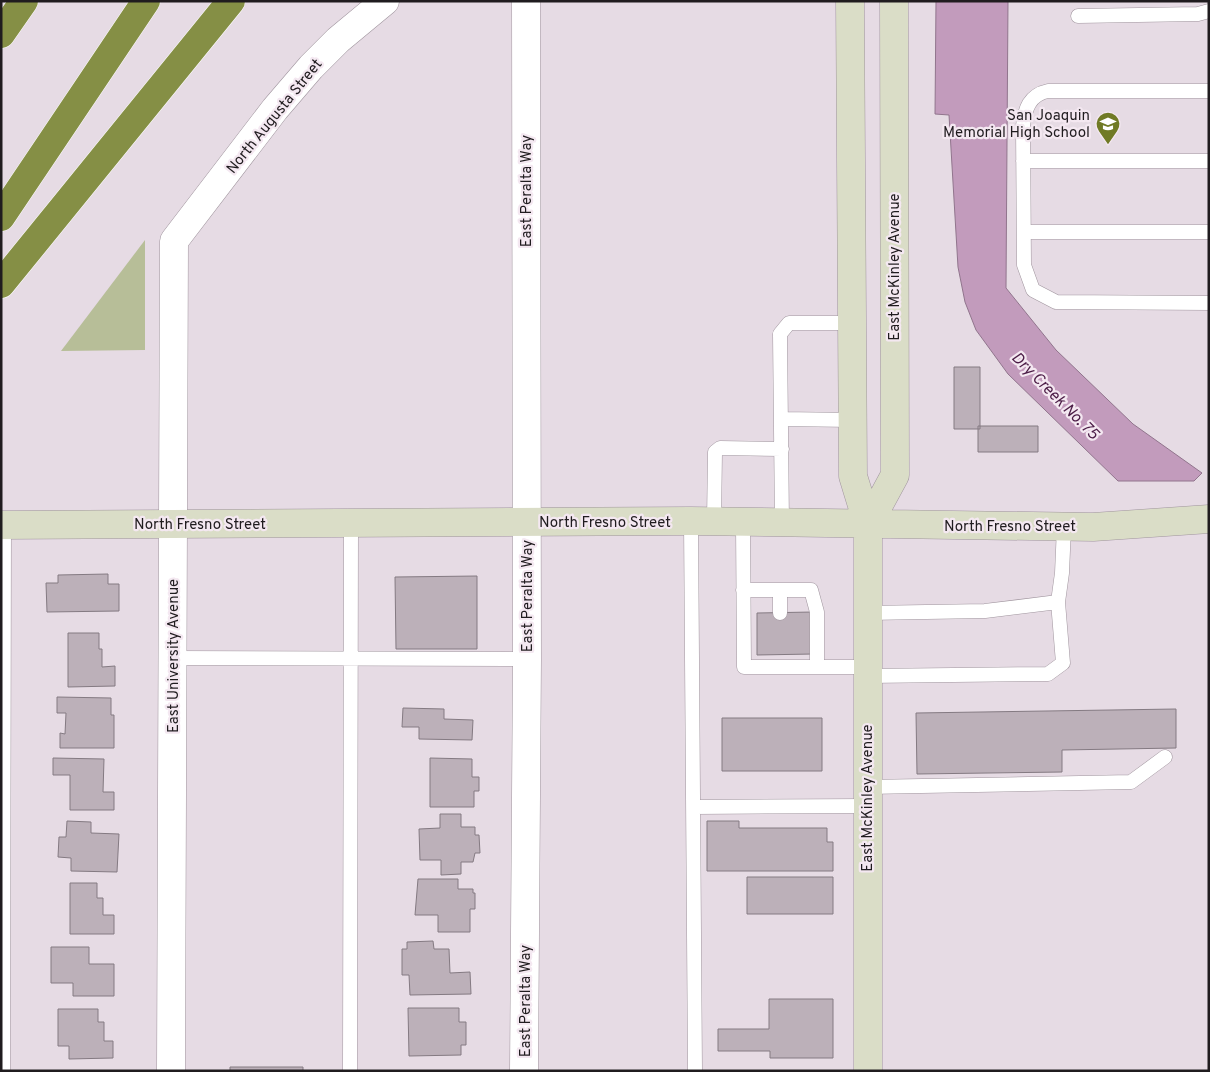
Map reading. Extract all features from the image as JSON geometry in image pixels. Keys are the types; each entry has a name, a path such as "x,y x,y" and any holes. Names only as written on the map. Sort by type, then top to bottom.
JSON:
{"highway":[{"path":"1,34 24,1"},
{"path":"1,217 146,1"},
{"path":"1,284 231,1"}],"main road":[{"name":"East McKinley Avenue","path":"850,1 853,476 868,525 868,1071"},
{"name":"East McKinley Avenue","path":"868,525 894,475 894,1"},
{"name":"North Fresno Street","path":"3,525 703,522 1064,527 1209,520"}],"street":[{"name":"North Augusta Street","path":"174,242 275,109 305,74 338,40 386,1"},
{"name":"East Peralta Way","path":"524,1071 527,659 526,1"},
{"name":"East University Avenue","path":"171,1071 174,242"}],"lane":[{"path":"1078,16 1198,14 1209,11"},
{"path":"1209,90 1065,90 1038,93 1025,110 1023,126 1024,265 1033,290 1056,302 1209,303"},
{"path":"1023,161 1209,160"},
{"path":"1024,232 1209,232"},
{"path":"782,524 780,334 789,323 852,322"},
{"path":"781,419 853,420"},
{"path":"695,1071 694,807 703,522 715,452 720,448 782,449"},
{"path":"350,1071 351,523"},
{"path":"743,523 744,667 780,661 867,672 1048,674 1063,663 1058,602 1062,573 1064,527"},
{"path":"3,525 3,1071"},
{"path":"744,590 811,590 817,612 817,667"},
{"path":"780,590 780,613"},
{"path":"867,613 985,611 1058,602"},
{"path":"172,658 527,659"},
{"path":"694,807 1131,782 1165,757"}],"green space":[{"path":"145,240 145,350 61,351"}],"water":[{"name":"Dry Creek No. 75","path":"936,1 1008,1 1006,288 1056,350 1133,424 1202,473 1194,481 1118,481 1008,374 976,330 965,302 958,267 949,115 935,114"}],"building":[{"path":"954,367 980,367 980,429 954,429"},
{"path":"978,426 1038,426 1038,452 978,452"},
{"path":"108,574 108,584 119,584 119,611 47,612 46,583 58,583 58,575"},
{"path":"477,576 477,649 396,649 395,577"},
{"path":"813,612 813,654 757,655 757,613"},
{"path":"68,633 99,633 99,649 102,649 102,667 115,666 115,686 68,687"},
{"path":"57,697 111,698 111,715 114,715 114,748 60,748 60,733 65,734 66,713 57,713"},
{"path":"403,708 444,709 444,719 473,720 472,740 419,739 419,727 402,727"},
{"path":"1176,709 1176,748 1062,750 1062,772 917,774 916,713"},
{"path":"722,718 822,718 822,771 722,771"},
{"path":"53,758 104,759 103,792 114,792 114,810 70,810 70,775 53,775"},
{"path":"430,758 472,759 472,777 479,777 479,791 474,791 474,807 430,807"},
{"path":"440,814 461,814 461,827 475,827 475,835 479,835 480,853 475,853 473,862 461,862 461,874 441,875 441,860 420,860 419,829 440,828"},
{"path":"67,821 91,822 91,833 119,834 117,872 71,871 71,858 58,857 59,837 66,837"},
{"path":"707,821 739,821 739,828 827,828 827,842 833,842 833,871 707,871"},
{"path":"747,877 833,877 833,914 747,914"},
{"path":"418,879 458,879 458,889 473,889 473,893 475,893 475,909 470,909 470,932 438,932 438,915 415,915"},
{"path":"70,883 97,883 97,898 103,898 103,915 114,915 114,934 70,934"},
{"path":"433,941 434,949 449,949 450,973 470,972 471,994 410,995 409,975 402,975 402,949 407,949 407,942"},
{"path":"51,947 89,947 89,964 114,964 114,996 73,996 73,983 51,983"},
{"path":"769,999 833,999 833,1058 770,1058 770,1051 718,1051 718,1029 769,1029"},
{"path":"408,1008 459,1008 459,1022 466,1022 466,1045 461,1045 461,1055 409,1056"},
{"path":"58,1009 98,1009 98,1022 104,1022 104,1041 113,1041 113,1058 69,1059 69,1046 58,1046"},
{"path":"230,1067 303,1067 303,1071 230,1071"}],"place":[{"name":"San Joaquin Memorial High School","path":"1108,145"}]}
